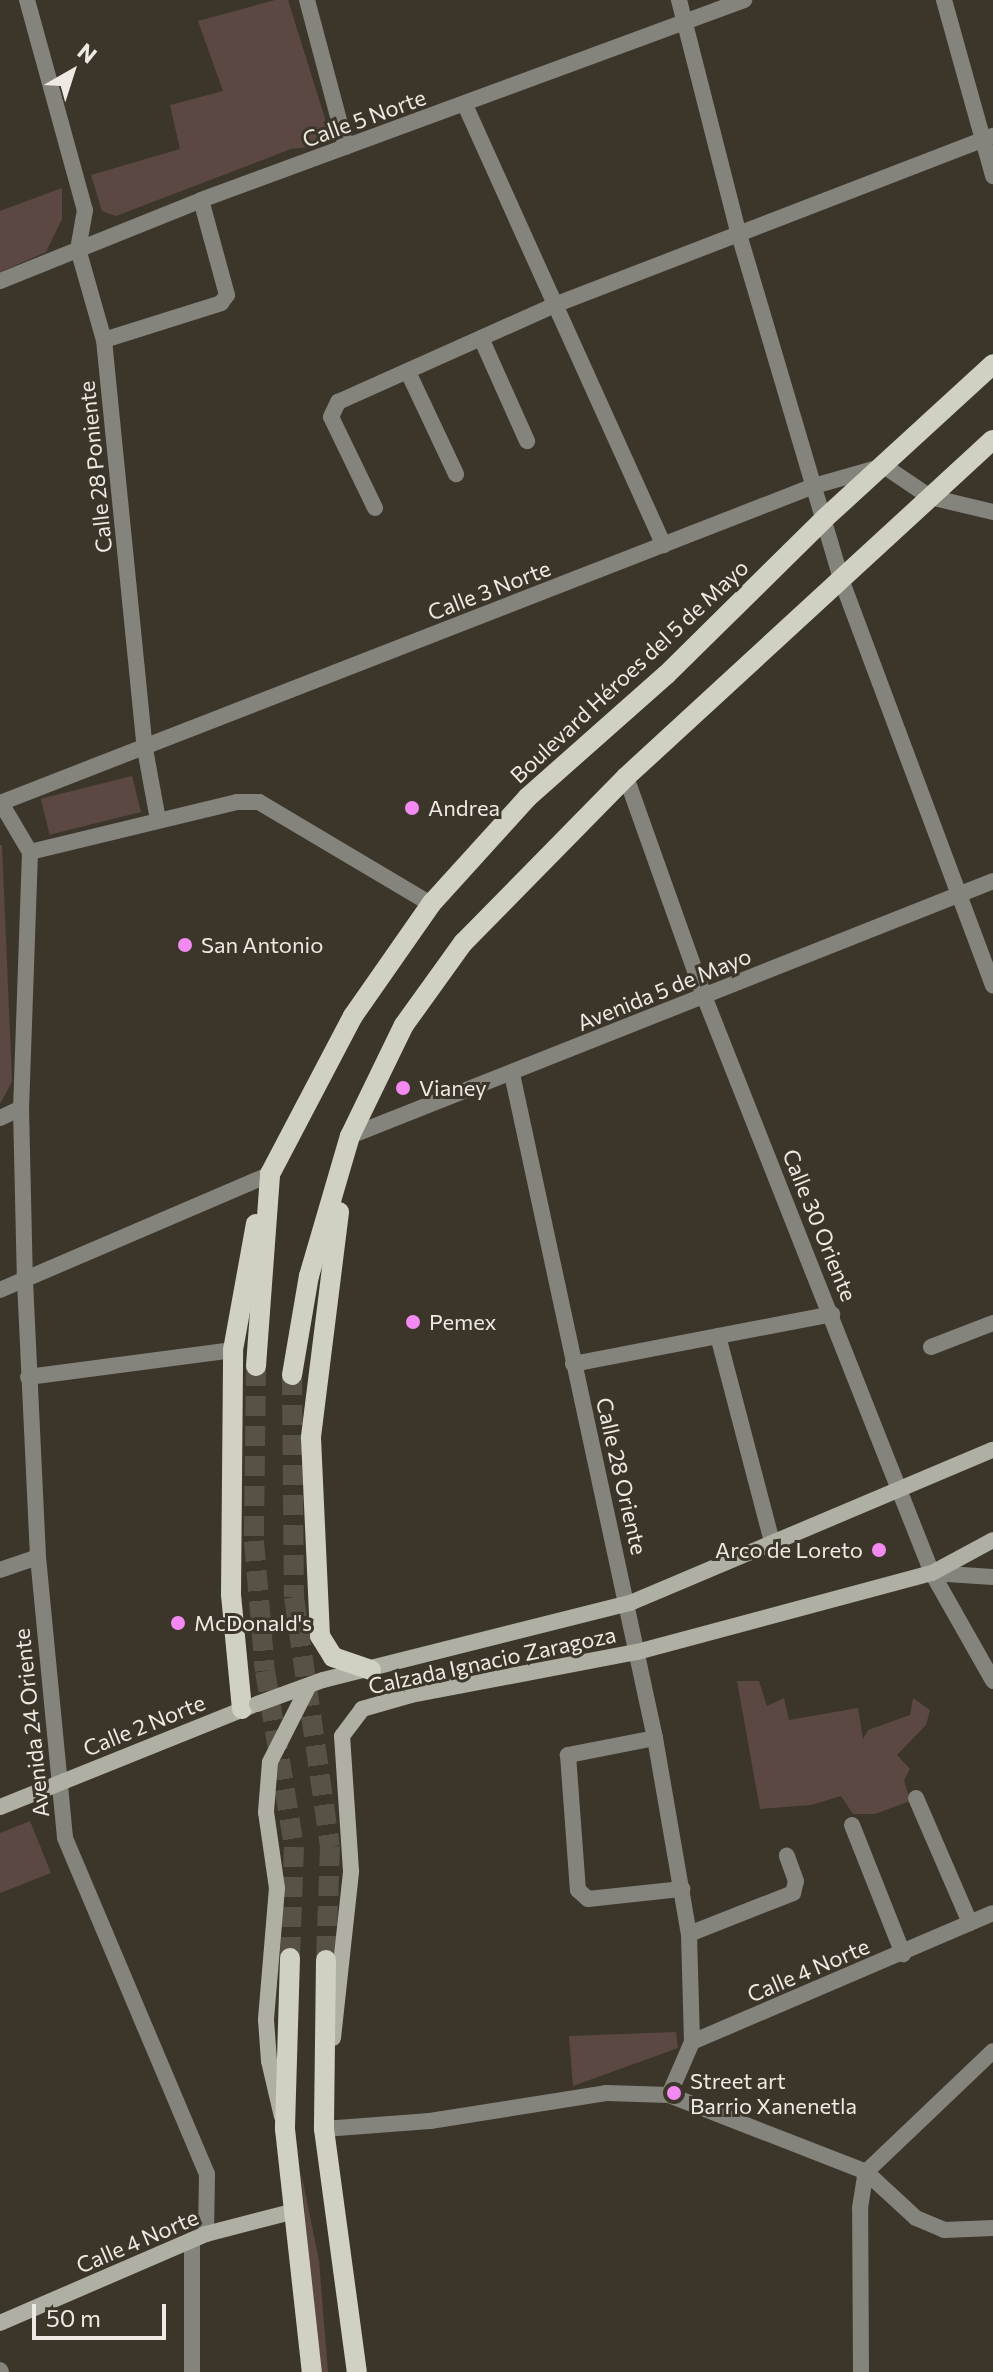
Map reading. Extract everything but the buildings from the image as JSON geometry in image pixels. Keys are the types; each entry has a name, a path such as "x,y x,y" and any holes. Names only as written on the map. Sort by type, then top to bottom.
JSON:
{"main road":[{"name":"Boulevard Héroes del 5 de Mayo","path":"256,1366 270,1174 353,1016 431,904 528,797 666,675 824,519 993,364"},
{"path":"292,1375 309,1276 350,1136 404,1025 463,943 626,777 993,440"},
{"path":"350,1136 311,1438 320,1636 333,1657 371,1670"},
{"path":"250,1706 231,1594 233,1350 240,1295 270,1174"},
{"name":"Calzada Ignacio Zaragoza","path":"307,1689 323,1680 630,1603 773,1546 899,1488 993,1450"},
{"name":"Calzada Ignacio Zaragoza","path":"324,2129 351,1871 342,1778 345,1725 362,1709 411,1695 637,1652 932,1573 993,1540"},
{"path":"307,1689 270,1762 266,1812 277,1888 266,2020 269,2061 285,2129 312,2372"},
{"name":"Calle 2 Norte","path":"0,1807 250,1706 307,1689"},
{"path":"285,2129 290,1958"},
{"path":"326,1960 324,2129 357,2372"},
{"name":"Calle 4 Norte","path":"0,2323 199,2237 295,2211"}],"street":[{"path":"27,0 85,210 78,249"},
{"path":"307,0 346,147"},
{"path":"679,0 738,231 841,579 993,986"},
{"name":"Calle 5 Norte","path":"0,281 201,200 686,24 744,0"},
{"path":"944,0 988,138 993,176"},
{"path":"465,105 664,545"},
{"path":"375,508 331,409 557,304 738,231 988,138"},
{"path":"104,340 221,303 227,295 201,200"},
{"name":"Calle 28 Poniente","path":"78,249 104,340 145,749 158,820"},
{"path":"481,338 527,441"},
{"path":"408,372 456,474"},
{"path":"884,466 930,497 993,512"},
{"name":"Calle 3 Norte","path":"0,803 814,486 884,466"},
{"name":"Calle 30 Oriente","path":"626,777 704,996 932,1573 993,1681"},
{"path":"0,803 30,852 158,820 259,802 431,904"},
{"name":"Avenida 24 Oriente","path":"30,852 21,1108 25,1281 38,1557 59,1783 70,1856 207,2174 199,2237 192,2372"},
{"name":"Avenida 5 de Mayo","path":"350,1136 993,881"},
{"name":"Calle 28 Oriente","path":"512,1074 573,1364 630,1603 689,1934 692,2042"},
{"path":"0,1118 21,1108"},
{"path":"0,1290 270,1174"},
{"path":"573,1364 832,1314"},
{"path":"931,1347 993,1323"},
{"path":"718,1336 773,1546"},
{"path":"28,1377 233,1350"},
{"path":"0,1570 38,1557"},
{"path":"932,1573 993,1577"},
{"path":"655,1738 568,1755 578,1890 588,1899 682,1889"},
{"path":"916,1798 970,1923"},
{"path":"852,1825 903,1954"},
{"path":"689,1934 793,1893 796,1881 787,1856"},
{"name":"Calle 4 Norte","path":"692,2042 993,1913"},
{"path":"669,2095 692,2042"},
{"path":"861,2372 860,2220 866,2172 993,2051"},
{"path":"324,2129 430,2121 606,2093 669,2095 866,2172 916,2218 944,2230 993,2228"}],"shaded area":[{"path":"275,0 288,0 326,122 320,146 291,149 116,216 102,211 91,175 180,149 170,105 223,91 198,21"},
{"path":"62,188 62,219 46,252 0,272 0,211"},
{"path":"132,776 141,812 50,835 41,799"},
{"path":"0,845 12,1082 0,1104"},
{"path":"737,1681 759,1681 767,1706 784,1698 789,1720 858,1708 863,1739 868,1730 910,1715 913,1698 930,1710 926,1725 897,1755 910,1769 904,1780 910,1801 875,1814 853,1814 841,1796 811,1805 760,1809"},
{"path":"30,1821 51,1873 0,1893 0,1833"},
{"path":"676,2032 678,2048 573,2086 569,2036"},
{"path":"301,2172 319,2261 328,2372 319,2372"}],"tunnel":[{"path":"256,1366 254,1541 265,1671 294,1847 290,1958"},
{"path":"292,1375 294,1597 330,1846 326,1960"}],"place":[{"name":"Andrea","path":"412,808"},
{"name":"San Antonio","path":"185,945"},
{"name":"Vianey","path":"403,1088"},
{"name":"Pemex","path":"413,1322"},
{"name":"Arco de Loreto","path":"879,1550"},
{"name":"McDonald's","path":"178,1623"},
{"name":"Street art Barrio Xanenetla","path":"674,2093"}]}
